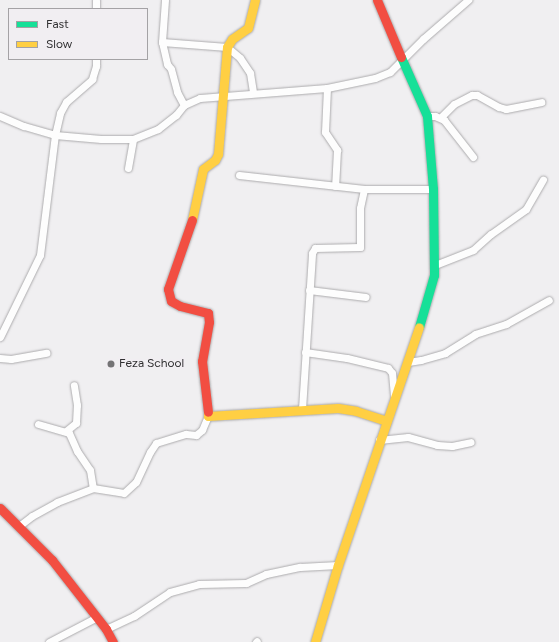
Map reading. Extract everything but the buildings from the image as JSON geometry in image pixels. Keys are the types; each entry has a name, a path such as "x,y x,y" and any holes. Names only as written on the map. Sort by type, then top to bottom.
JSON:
{"street":[{"path":"165,0 162,42 167,64 171,69 177,92 184,105"},
{"path":"19,526 32,516 57,502 93,488 124,493 136,482 150,452 156,443 186,434 196,435 202,430 208,416 202,361 209,322 208,313 180,306 171,301 168,288 190,227 203,169 215,160 218,154 227,47 232,40 248,28 255,0"},
{"path":"315,642 338,565 379,440 408,362 434,275 435,265 433,189 427,116 377,0"},
{"path":"0,116 24,126 55,134 101,139 133,139 158,129 184,105 200,98 327,88 375,78 390,72 423,39 468,0"},
{"path":"162,42 227,47 240,58 250,73 253,93"},
{"path":"0,337 40,255 55,134 60,113 66,102 92,79 96,66 96,60"},
{"path":"327,88 325,132 337,150 335,186"},
{"path":"441,117 454,104 472,95 477,95 499,108 506,109 541,102"},
{"path":"427,116 441,117 460,138 473,157"},
{"path":"128,168 133,139"},
{"path":"239,175 335,186 433,189"},
{"path":"435,265 473,250 496,230 526,209 543,179"},
{"path":"302,410 312,253 315,248 360,247 360,208 364,188"},
{"path":"309,290 366,296"},
{"path":"408,362 445,353 476,334 506,324 549,300"},
{"path":"305,352 347,358 388,368 392,373 395,400"},
{"path":"0,358 46,353"},
{"path":"66,432 76,423 77,405 74,385"},
{"path":"208,416 338,408 356,411 386,421"},
{"path":"38,424 69,433 77,451 90,470 93,488"},
{"path":"379,440 408,436 437,445 452,446 471,442"},
{"path":"0,508 52,560 106,629 113,642"},
{"path":"106,629 134,616 170,592 199,584 246,583 266,574 300,567 338,565"},
{"path":"49,642 97,617"}],"traffic: fast":[{"path":"401,57 427,116 433,189 434,275 419,327"}],"traffic: slow":[{"path":"192,220 203,169 215,160 218,154 227,47 232,39 248,28 255,0"},
{"path":"315,642 338,565 419,327"},
{"path":"208,412 208,416 338,408 356,411 386,421"}],"traffic: jam":[{"path":"377,0 401,57"},
{"path":"192,220 168,289 171,301 180,306 208,313 209,322 202,361 208,412"},
{"path":"0,508 52,560 106,629 113,642"}],"place":[{"name":"Feza School","path":"111,364"}]}
